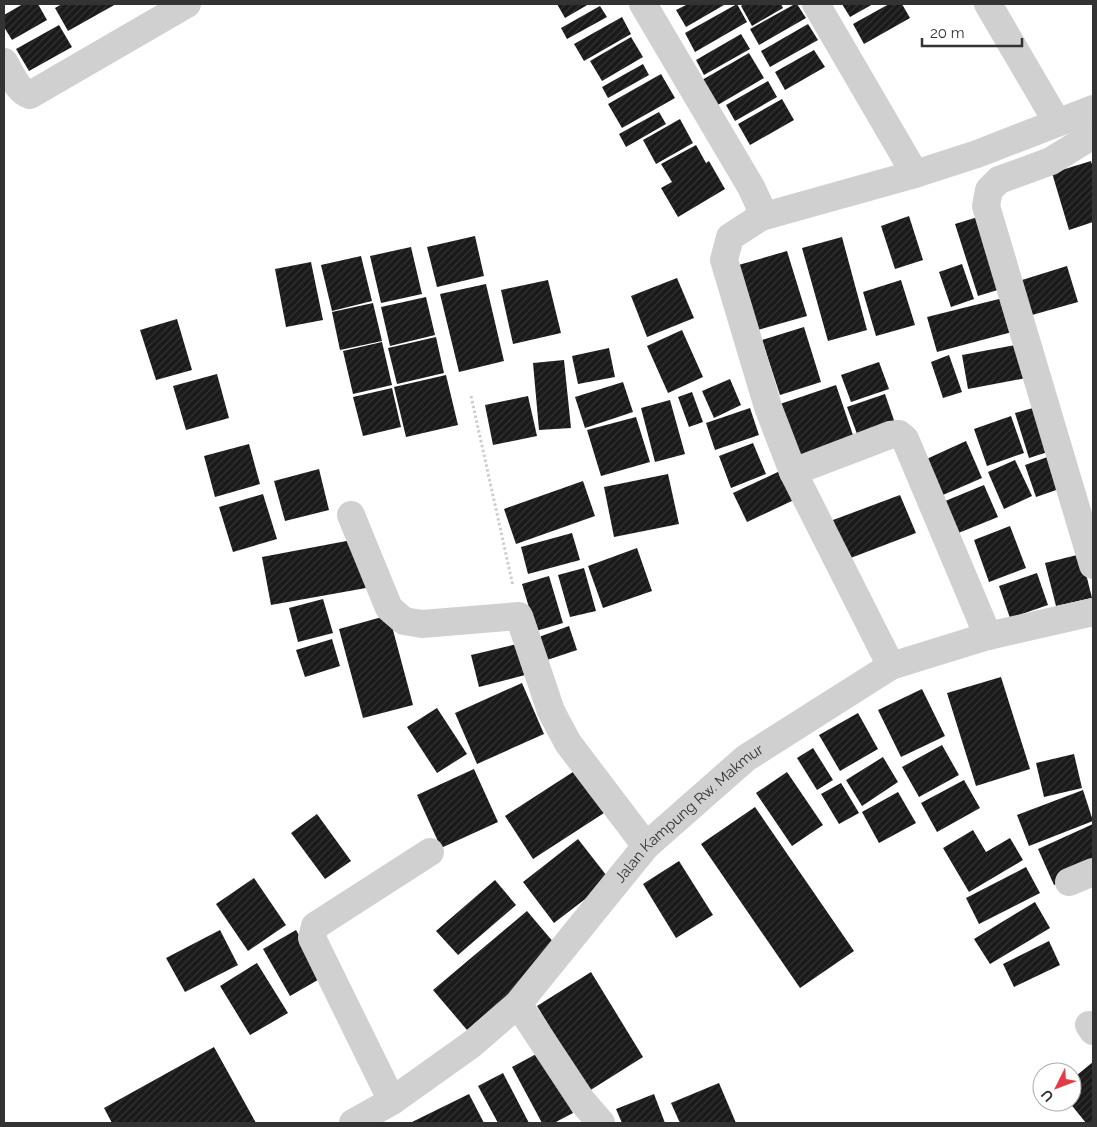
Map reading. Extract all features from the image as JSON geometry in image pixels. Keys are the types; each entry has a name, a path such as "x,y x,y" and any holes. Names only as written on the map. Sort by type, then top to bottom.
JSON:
{"street":[{"path":"4,62 19,87 24,93 30,95 146,14 187,4"},
{"path":"643,4 751,187 759,204 760,217"},
{"path":"816,4 915,174"},
{"path":"988,4 1057,122"},
{"path":"891,666 793,472 768,407 724,260 730,237 760,217 915,174 977,154 1057,122 1084,115 1093,109"},
{"path":"1093,134 1051,162 999,180 989,190 986,206 1093,565"},
{"path":"793,472 890,435 899,434 905,439 988,636"},
{"path":"351,515 389,608 404,621 422,624 519,616 551,711 568,743 646,846"},
{"name":"Jalan Kampung Rw. Makmur","path":"353,1123 392,1101 472,1044 518,1004 646,846 746,758 891,666 988,636 1093,612"},
{"path":"392,1101 312,938 312,930 315,926 430,852"},
{"path":"518,1004 582,1101 601,1123"}],"path":[{"path":"471,396 519,616"}],"building":[{"path":"23,4 38,4 47,20 12,40 4,27 4,15"},
{"path":"62,4 116,4 68,31 55,8"},
{"path":"557,4 589,4 565,18"},
{"path":"688,4 724,5 686,27 676,10"},
{"path":"737,4 747,22 695,52 685,33"},
{"path":"744,4 781,4 783,8 752,26 741,6"},
{"path":"797,4 806,18 759,45 750,29"},
{"path":"842,4 873,4 850,17"},
{"path":"889,4 902,4 910,18 864,44 853,24"},
{"path":"600,6 607,17 567,39 561,28"},
{"path":"622,17 631,34 584,61 574,44"},
{"path":"808,24 818,40 770,67 761,51"},
{"path":"59,25 72,47 29,71 16,49"},
{"path":"741,34 750,49 704,75 696,60"},
{"path":"631,37 643,57 602,81 590,61"},
{"path":"814,50 825,67 785,90 775,72"},
{"path":"749,53 764,78 716,106 702,80"},
{"path":"643,64 649,75 608,98 602,87"},
{"path":"661,74 675,98 622,128 608,104"},
{"path":"768,81 777,97 735,121 726,105"},
{"path":"782,99 794,120 750,145 738,124"},
{"path":"659,112 666,124 626,147 619,134"},
{"path":"680,119 693,143 656,164 643,140"},
{"path":"696,145 706,163 709,161 725,189 678,217 661,188 672,182 661,164"},
{"path":"1091,161 1093,168 1093,222 1069,230 1052,173"},
{"path":"909,216 923,260 895,269 881,226"},
{"path":"981,216 1004,288 978,296 955,224"},
{"path":"475,236 484,276 437,287 427,247"},
{"path":"842,237 867,330 828,341 802,248"},
{"path":"411,247 422,294 381,303 370,256"},
{"path":"787,251 807,316 754,331 735,266"},
{"path":"361,256 372,301 332,311 321,265"},
{"path":"311,262 323,320 286,327 275,269"},
{"path":"962,264 974,299 951,307 939,272"},
{"path":"1067,266 1078,302 1032,315 1022,280"},
{"path":"677,278 694,318 647,337 631,296"},
{"path":"548,280 561,333 513,344 501,290"},
{"path":"901,280 915,325 876,336 863,292"},
{"path":"486,284 504,361 459,372 440,294"},
{"path":"426,297 435,335 390,346 381,307"},
{"path":"1003,298 1012,332 937,352 927,317"},
{"path":"373,303 382,341 340,350 332,312"},
{"path":"177,319 192,370 156,380 140,330"},
{"path":"804,327 821,382 780,395 762,340"},
{"path":"682,330 703,377 668,393 647,346"},
{"path":"436,337 444,373 397,384 388,348"},
{"path":"382,342 392,385 353,394 343,351"},
{"path":"1020,344 1026,378 968,389 962,355"},
{"path":"609,348 615,377 578,384 572,356"},
{"path":"949,355 962,392 943,398 931,362"},
{"path":"564,360 571,428 539,430 533,363"},
{"path":"879,362 889,389 851,402 841,375"},
{"path":"217,374 229,418 186,430 173,386"},
{"path":"446,375 458,425 406,437 394,387"},
{"path":"730,379 741,405 714,418 702,391"},
{"path":"623,382 633,412 585,428 575,397"},
{"path":"836,385 854,438 798,457 780,404"},
{"path":"392,388 401,427 363,436 353,397"},
{"path":"692,392 703,422 689,427 678,397"},
{"path":"885,394 897,429 860,442 847,407"},
{"path":"528,396 537,436 493,445 485,405"},
{"path":"670,400 685,454 655,462 641,408"},
{"path":"1040,406 1054,450 1029,458 1015,413"},
{"path":"750,408 759,435 715,450 706,423"},
{"path":"1011,416 1024,453 987,466 974,429"},
{"path":"636,417 650,462 601,476 587,430"},
{"path":"966,441 982,478 936,498 920,462"},
{"path":"753,443 766,474 731,488 719,456"},
{"path":"249,444 260,484 215,497 204,456"},
{"path":"1053,455 1065,487 1036,497 1025,465"},
{"path":"1015,460 1032,496 1004,509 988,472"},
{"path":"319,469 329,510 285,521 274,481"},
{"path":"780,471 794,500 747,522 733,493"},
{"path":"668,474 679,524 614,537 604,487"},
{"path":"583,481 595,516 516,544 504,509"},
{"path":"984,485 998,517 951,536 938,504"},
{"path":"263,494 277,539 233,552 219,507"},
{"path":"900,495 916,533 848,559 833,520"},
{"path":"1010,526 1026,568 989,582 974,540"},
{"path":"572,533 580,560 528,574 521,547"},
{"path":"357,539 366,588 271,605 262,557"},
{"path":"637,548 652,591 603,608 588,566"},
{"path":"1081,554 1092,598 1056,606 1045,563"},
{"path":"584,568 596,611 570,617 558,575"},
{"path":"1037,573 1048,605 1010,618 999,586"},
{"path":"549,576 563,623 536,631 522,584"},
{"path":"323,599 333,633 298,642 289,608"},
{"path":"389,615 413,705 363,718 339,629"},
{"path":"569,626 577,650 544,661 536,638"},
{"path":"332,639 340,666 305,677 296,650"},
{"path":"517,644 525,675 479,687 471,655"},
{"path":"1001,677 1030,769 976,786 947,693"},
{"path":"522,683 544,734 477,764 455,713"},
{"path":"922,689 945,736 901,757 878,710"},
{"path":"437,708 467,754 437,773 407,727"},
{"path":"858,713 878,749 840,771 819,735"},
{"path":"942,745 959,775 919,797 902,767"},
{"path":"813,748 833,780 817,790 797,758"},
{"path":"1074,754 1082,788 1044,797 1036,763"},
{"path":"883,757 898,782 862,806 846,780"},
{"path":"474,769 498,822 441,848 417,795"},
{"path":"576,770 604,813 533,859 505,816"},
{"path":"787,772 823,825 792,846 756,793"},
{"path":"964,780 980,808 937,832 921,803"},
{"path":"841,783 859,813 839,824 821,794"},
{"path":"1083,790 1093,821 1029,846 1017,815"},
{"path":"898,792 916,823 879,843 862,812"},
{"path":"755,807 854,951 800,988 701,844"},
{"path":"317,814 351,861 325,879 291,833"},
{"path":"1093,824 1093,867 1054,885 1038,849"},
{"path":"973,830 986,852 1010,838 1023,860 969,892 943,848"},
{"path":"578,839 610,880 554,923 523,882"},
{"path":"679,861 713,915 676,938 643,884"},
{"path":"1026,867 1040,893 979,924 966,898"},
{"path":"254,878 286,925 248,951 216,904"},
{"path":"495,880 516,905 458,955 436,931"},
{"path":"1035,902 1050,928 990,964 974,939"},
{"path":"527,911 560,950 467,1030 433,990"},
{"path":"220,930 238,965 185,992 166,958"},
{"path":"296,930 323,977 290,996 263,949"},
{"path":"1049,941 1060,965 1014,987 1003,964"},
{"path":"257,963 288,1013 250,1035 220,986"},
{"path":"591,972 643,1057 589,1091 537,1006"},
{"path":"214,1047 256,1123 112,1123 104,1108"},
{"path":"540,1052 573,1113 554,1123 542,1123 512,1067"},
{"path":"1093,1062 1093,1123 1086,1123 1077,1112 1082,1112 1082,1071"},
{"path":"503,1073 529,1123 498,1123 478,1086"},
{"path":"719,1083 736,1123 680,1123 671,1103"},
{"path":"469,1094 484,1123 410,1123"},
{"path":"654,1094 665,1123 622,1123 616,1109"}]}
